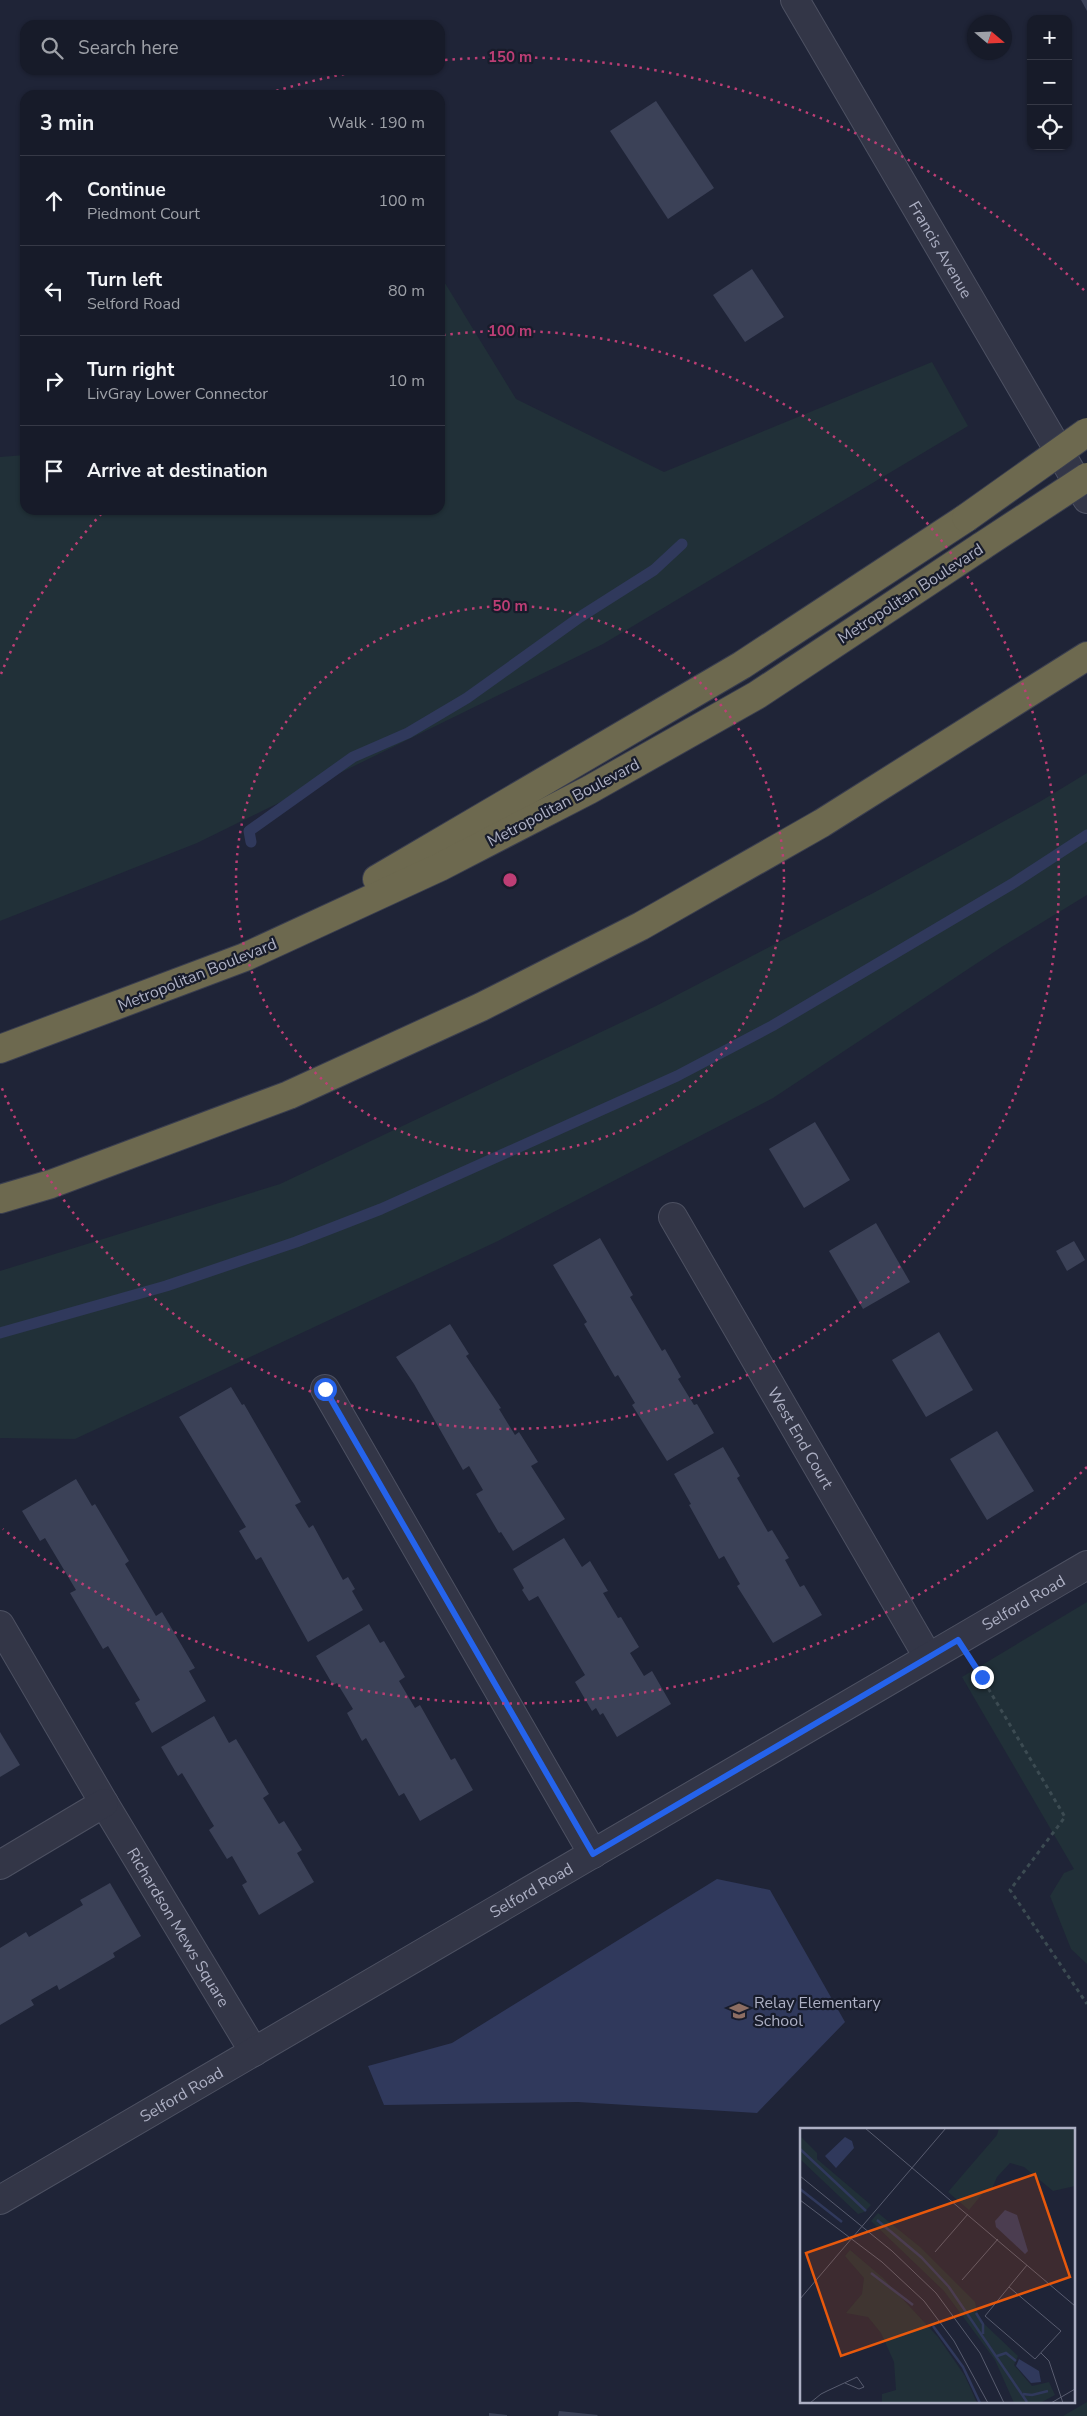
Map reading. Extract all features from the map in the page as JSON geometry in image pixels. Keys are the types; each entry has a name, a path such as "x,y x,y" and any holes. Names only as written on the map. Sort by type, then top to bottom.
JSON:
{"highway":[{"path":"245,957 742,665 966,518 1087,432"},
{"name":"Metropolitan Boulevard","path":"0,1050 245,957 440,867 588,790 757,695 1087,477"},
{"path":"0,1199 52,1184 289,1095 481,1007 641,926 822,823 1087,656"}],"street":[{"name":"Francis Avenue","path":"795,0 1087,499"},
{"name":"West End Court","path":"673,1217 928,1657"},
{"path":"325,1389 593,1854"},
{"name":"Selford Road","path":"0,2200 1087,1565"},
{"name":"Richardson Mews Square","path":"0,1625 104,1803 254,2052"},
{"path":"0,1865 104,1803"}],"path":[{"path":"958,1640 1065,1817 1010,1890 1087,2004"}],"shaded area":[{"path":"445,283 516,399 664,472 932,362 968,426 603,644 197,843 0,921 0,457 20,455 20,515 445,515"},
{"path":"1087,773 1087,895 1000,948 773,1098 498,1241 75,1439 0,1438 0,1271 280,1184 656,1006 877,891 1041,801"},
{"path":"1087,1602 1087,1964 1071,1949 1050,1896 1064,1873 1074,1869 962,1677"},
{"path":"1087,2402 1087,2416 1063,2416"}],"water":[{"path":"717,1879 770,1890 845,2022 757,2113 578,2102 384,2105 368,2066 452,2043"}],"building":[{"path":"1081,0 1087,0 1087,11"},
{"path":"656,101 714,188 668,219 610,131"},
{"path":"752,269 784,317 745,342 713,295"},
{"path":"815,1122 850,1180 804,1208 769,1149"},
{"path":"876,1223 910,1282 863,1309 829,1251"},
{"path":"600,1238 633,1295 630,1297 662,1351 665,1349 681,1377 678,1379 694,1405 697,1404 714,1433 667,1461 632,1405 635,1403 618,1375 615,1377 584,1324 587,1322 553,1265"},
{"path":"1074,1241 1085,1260 1067,1271 1056,1251"},
{"path":"450,1324 469,1354 466,1356 501,1408 499,1409 515,1435 519,1432 538,1462 531,1466 565,1519 513,1551 501,1532 499,1533 476,1494 483,1490 469,1466 463,1470 414,1384 396,1357"},
{"path":"939,1332 973,1390 926,1417 892,1360"},
{"path":"231,1387 242,1405 244,1404 301,1502 295,1505 309,1528 313,1525 343,1580 348,1577 355,1589 352,1591 363,1610 308,1642 261,1557 256,1560 239,1531 246,1527 179,1417"},
{"path":"997,1431 1034,1491 987,1520 950,1459"},
{"path":"723,1447 740,1476 737,1478 768,1532 772,1530 789,1558 785,1560 800,1587 804,1585 822,1615 773,1643 737,1586 740,1584 724,1556 719,1559 674,1474"},
{"path":"76,1479 92,1506 95,1504 129,1561 125,1564 156,1616 162,1612 195,1668 189,1671 206,1701 152,1733 135,1703 140,1700 108,1646 103,1649 70,1593 76,1590 45,1538 40,1541 22,1511"},
{"path":"564,1538 582,1567 590,1561 608,1591 603,1593 618,1618 621,1617 639,1647 630,1653 644,1676 652,1671 671,1704 617,1737 603,1713 600,1715 596,1708 592,1711 575,1682 585,1675 538,1596 529,1601 513,1569"},
{"path":"369,1624 380,1643 384,1641 405,1677 399,1681 415,1708 420,1705 451,1760 455,1758 473,1790 420,1821 404,1793 399,1796 366,1738 362,1741 347,1713 353,1709 337,1683 333,1685 316,1656"},
{"path":"214,1716 229,1743 236,1739 269,1794 263,1798 279,1824 284,1821 302,1850 297,1853 314,1882 259,1915 242,1885 247,1882 232,1856 227,1859 209,1830 214,1826 182,1773 178,1776 161,1747"},
{"path":"0,1732 20,1765 0,1777"},
{"path":"110,1883 141,1936 113,1953 115,1957 59,1990 57,1985 31,2000 34,2005 0,2025 0,1948 26,1932 29,1937 83,1905 80,1900"},
{"path":"559,2411 598,2415 558,2416"},
{"path":"489,2413 507,2415 507,2416 489,2416"}],"waterway":[{"path":"251,842 249,831 353,757 408,733 467,698 580,617 654,570 682,544"},
{"path":"0,1333 166,1286 296,1242 381,1209 677,1076 772,1026 1012,884 1087,835"}],"place":[{"name":"Relay Elementary School","path":"739,2011"}],"route":[{"path":"325,1389 593,1854 958,1640 982,1677"}]}
